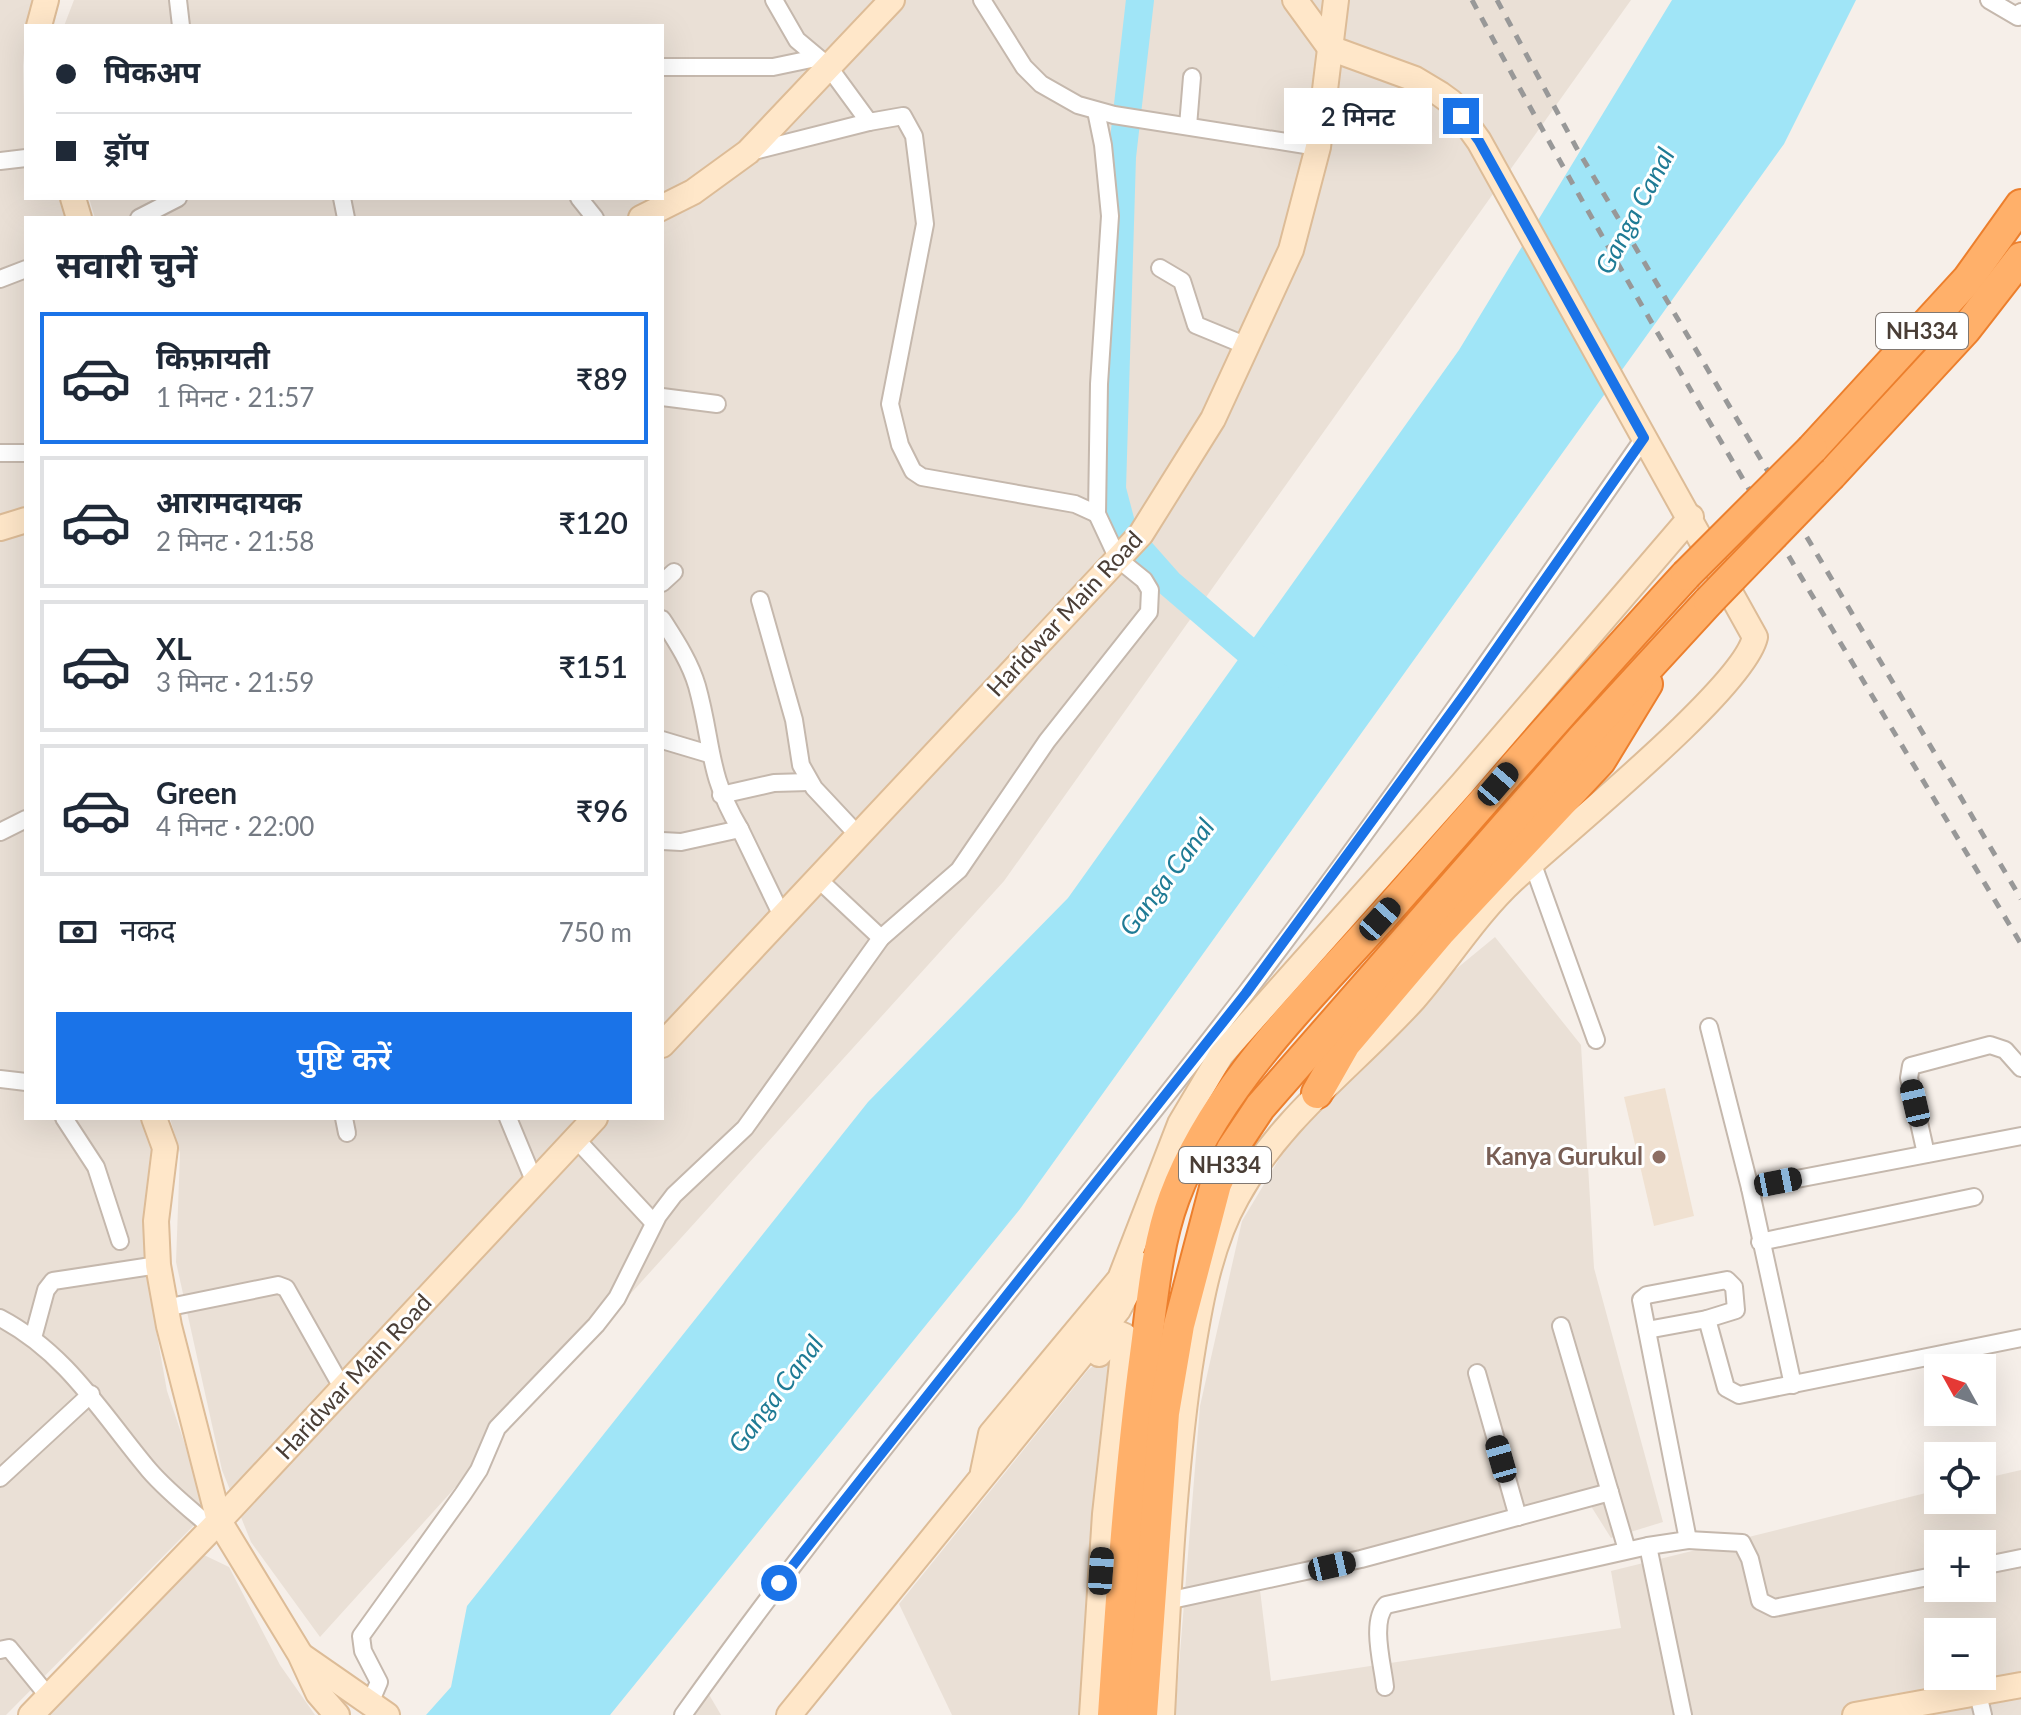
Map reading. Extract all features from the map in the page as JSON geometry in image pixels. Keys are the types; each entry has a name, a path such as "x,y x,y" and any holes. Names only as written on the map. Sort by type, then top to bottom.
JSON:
{"highway":[{"name":"NH334","path":"1113,1715 1132,1457 1153,1293 1172,1202 1202,1133 1259,1057 1559,714 1686,575 1812,449 1968,279 2021,205"},
{"name":"NH334","path":"1142,1715 1164,1413 1179,1325 1216,1184 1232,1149 1260,1107 1583,738 1965,330 2021,258"},
{"path":"1317,1093 1345,1044 1440,932 1600,761 1631,715 1667,647"}],"street":[{"path":"40,24 46,0"},
{"path":"178,0 181,24"},
{"path":"774,0 797,40 822,62 869,122"},
{"path":"645,216 693,192 748,152 822,62 892,0"},
{"path":"982,0 1024,67 1059,96 1096,111 1318,147"},
{"path":"1162,1715 1175,1487 1198,1312 1235,1200 1260,1159 1317,1093 1359,1056 1414,998 1510,882 1709,703 1752,649 1755,637 1750,622 1479,141 1451,102 1415,79 1330,48 1295,0"},
{"name":"Haridwar Main Road","path":"664,1043 1141,534 1213,419 1291,250 1318,147 1336,0"},
{"path":"1989,0 2018,17 2021,12"},
{"path":"664,67 773,67 822,62"},
{"path":"1188,126 1192,77"},
{"path":"379,1709 379,1682 361,1642 371,1617 471,1482 497,1428 596,1325 617,1298 654,1223 674,1195 745,1128 881,938 959,870 1047,741 1144,622 1151,603 1150,590 1121,556 1097,514 1100,369 1110,216 1103,145 1096,111"},
{"path":"748,152 897,115 907,120 914,136 922,177 925,224 895,362 890,404 897,438 913,471 938,481 1075,504 1097,514"},
{"path":"0,161 24,158"},
{"path":"143,216 174,200"},
{"path":"581,200 593,216"},
{"path":"1160,268 1182,281 1196,325 1247,346"},
{"path":"0,279 24,270"},
{"path":"664,397 717,404"},
{"path":"683,1715 759,1608 1246,993 1467,691 1640,431"},
{"path":"0,453 24,453"},
{"path":"983,1472 991,1434 1120,1279 1180,1124 1221,1055 1463,783 1691,517"},
{"path":"0,528 24,521"},
{"path":"760,600 794,720 801,765 809,782 858,835"},
{"path":"664,623 696,684 709,754 721,795 782,916"},
{"path":"664,741 709,754"},
{"path":"721,795 774,783 809,782"},
{"path":"0,832 24,820"},
{"path":"664,841 681,842 740,829"},
{"path":"1532,862 1596,1040"},
{"path":"817,878 881,938"},
{"path":"1709,1027 1750,1188 1793,1385"},
{"path":"1926,1154 1909,1078 1911,1066 1990,1045 2005,1050 2021,1068"},
{"path":"0,1079 24,1082"},
{"path":"65,1120 96,1167 120,1241"},
{"path":"155,1120 165,1148 156,1221 158,1265 215,1525"},
{"path":"509,1120 535,1183"},
{"name":"Haridwar Main Road","path":"31,1715 215,1525 593,1120"},
{"path":"1750,1188 2021,1136"},
{"path":"576,1139 654,1223"},
{"path":"1760,1242 1974,1197"},
{"path":"789,1715 1129,1295 1172,1202"},
{"path":"33,1338 46,1290 53,1281 158,1265"},
{"path":"1647,1330 1707,1319 1736,1310 1730,1281 1644,1295 1640,1303 1688,1540"},
{"path":"165,1308 278,1285 286,1288 343,1389"},
{"path":"0,1318 33,1338 66,1366 150,1471 215,1525 300,1654 318,1693 337,1715"},
{"path":"1707,1319 1726,1388 1733,1394 1793,1385 2021,1338"},
{"path":"1561,1326 1627,1550"},
{"path":"983,1472 1016,1450 1113,1337 1118,1333 1125,1336 1105,1514 1092,1715"},
{"path":"1477,1373 1518,1517"},
{"path":"0,1478 91,1394"},
{"path":"1167,1601 1361,1559 1610,1492"},
{"path":"1385,1687 1380,1614 1386,1605 1627,1550 1688,1540 1742,1543 1750,1559 1760,1601 1774,1608 1924,1578"},
{"path":"1648,1546 1683,1715"},
{"path":"1996,1563 2021,1558"},
{"path":"3,1644 49,1697"},
{"path":"300,1654 379,1709"},
{"path":"1855,1715 1980,1704 2021,1685"}],"shaded area":[{"path":"0,0 36,0 30,24 24,24 24,200 68,200 72,216 24,216 24,517 0,523"},
{"path":"74,0 1631,0 1004,881 320,1637 251,1542 222,1470 176,1262 180,1153 171,1120 664,1120 664,216 94,216 90,200 664,200 664,24 65,24"},
{"path":"24,527 24,1120 145,1120 154,1155 144,1262 167,1391 204,1501 201,1518 6,1715 0,1715 0,536"},
{"path":"1495,937 1581,1045 1594,1268 1663,1522 1611,1538 1589,1503 1260,1590 1271,1681 1621,1628 1611,1571 1924,1493 1924,1514 1996,1514 1996,1476 2021,1470 2021,1715 1175,1715 1200,1406 1242,1221 1332,1071"},
{"name":"Kanya Gurukul","path":"1665,1088 1694,1216 1654,1226 1624,1097"},
{"path":"1138,1332 1093,1715 952,1715 899,1604 1088,1370"},
{"path":"204,1555 229,1567 280,1665 315,1715 45,1715"},
{"path":"701,1681 721,1715 673,1715"}],"water":[{"name":"Ganga Canal","path":"1672,0 1856,0 1784,144 1020,1209 610,1715 426,1715 451,1687 467,1606 868,1102 1068,898 1459,350"}],"waterway":[{"path":"1140,0 1122,157 1112,489 1123,531 1169,583 1275,674"}],"railway":[{"path":"1472,0 1672,358 2021,944"},
{"path":"1497,0 1576,147 2021,899"}],"place":[{"name":"Kanya Gurukul","path":"1659,1157"}],"route":[{"path":"779,1583 1246,993 1467,691 1644,438 1479,141 1461,116"}]}
